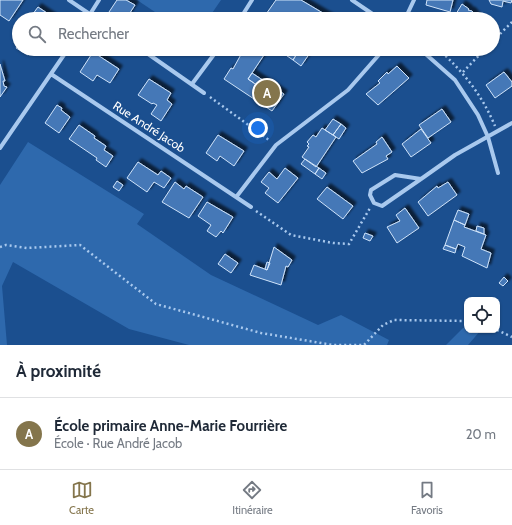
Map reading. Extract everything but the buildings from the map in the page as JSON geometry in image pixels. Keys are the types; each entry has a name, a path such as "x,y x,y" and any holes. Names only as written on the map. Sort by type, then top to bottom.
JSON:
{"street":[{"path":"69,0 87,12"},
{"path":"91,12 99,0"},
{"path":"244,12 252,0"},
{"path":"352,0 370,12"},
{"path":"408,12 414,0"},
{"path":"0,148 64,56"},
{"path":"151,56 204,93"},
{"path":"192,84 213,56"},
{"path":"237,196 276,146 348,90 378,56"},
{"path":"428,56 455,80 478,115 488,137 498,173"},
{"name":"Rue André Jacob","path":"52,74 237,196 251,207"},
{"path":"421,179 395,175 371,190 370,195 374,203 382,206 421,179 455,155 512,123"}],"path":[{"path":"500,34 512,22"},
{"path":"462,72 478,56"},
{"path":"204,93 276,146"},
{"path":"251,207 291,235 333,243 349,244 374,203"},
{"path":"0,247 6,245 27,248 80,245 156,304 261,333 333,345 364,345 383,325 394,320 464,320"},
{"path":"500,331 512,337"}],"shaded area":[{"path":"137,0 221,0 213,12 155,12"},
{"path":"28,142 144,214 137,224 211,275 318,325 341,315 389,340 387,345 189,345 129,329 13,262 2,286 7,345 0,345 0,185"},
{"path":"463,328 464,333 478,333 468,345 446,345"}],"place":[{"name":"École primaire Anne-Marie Fourrière","path":"267,93"}]}
